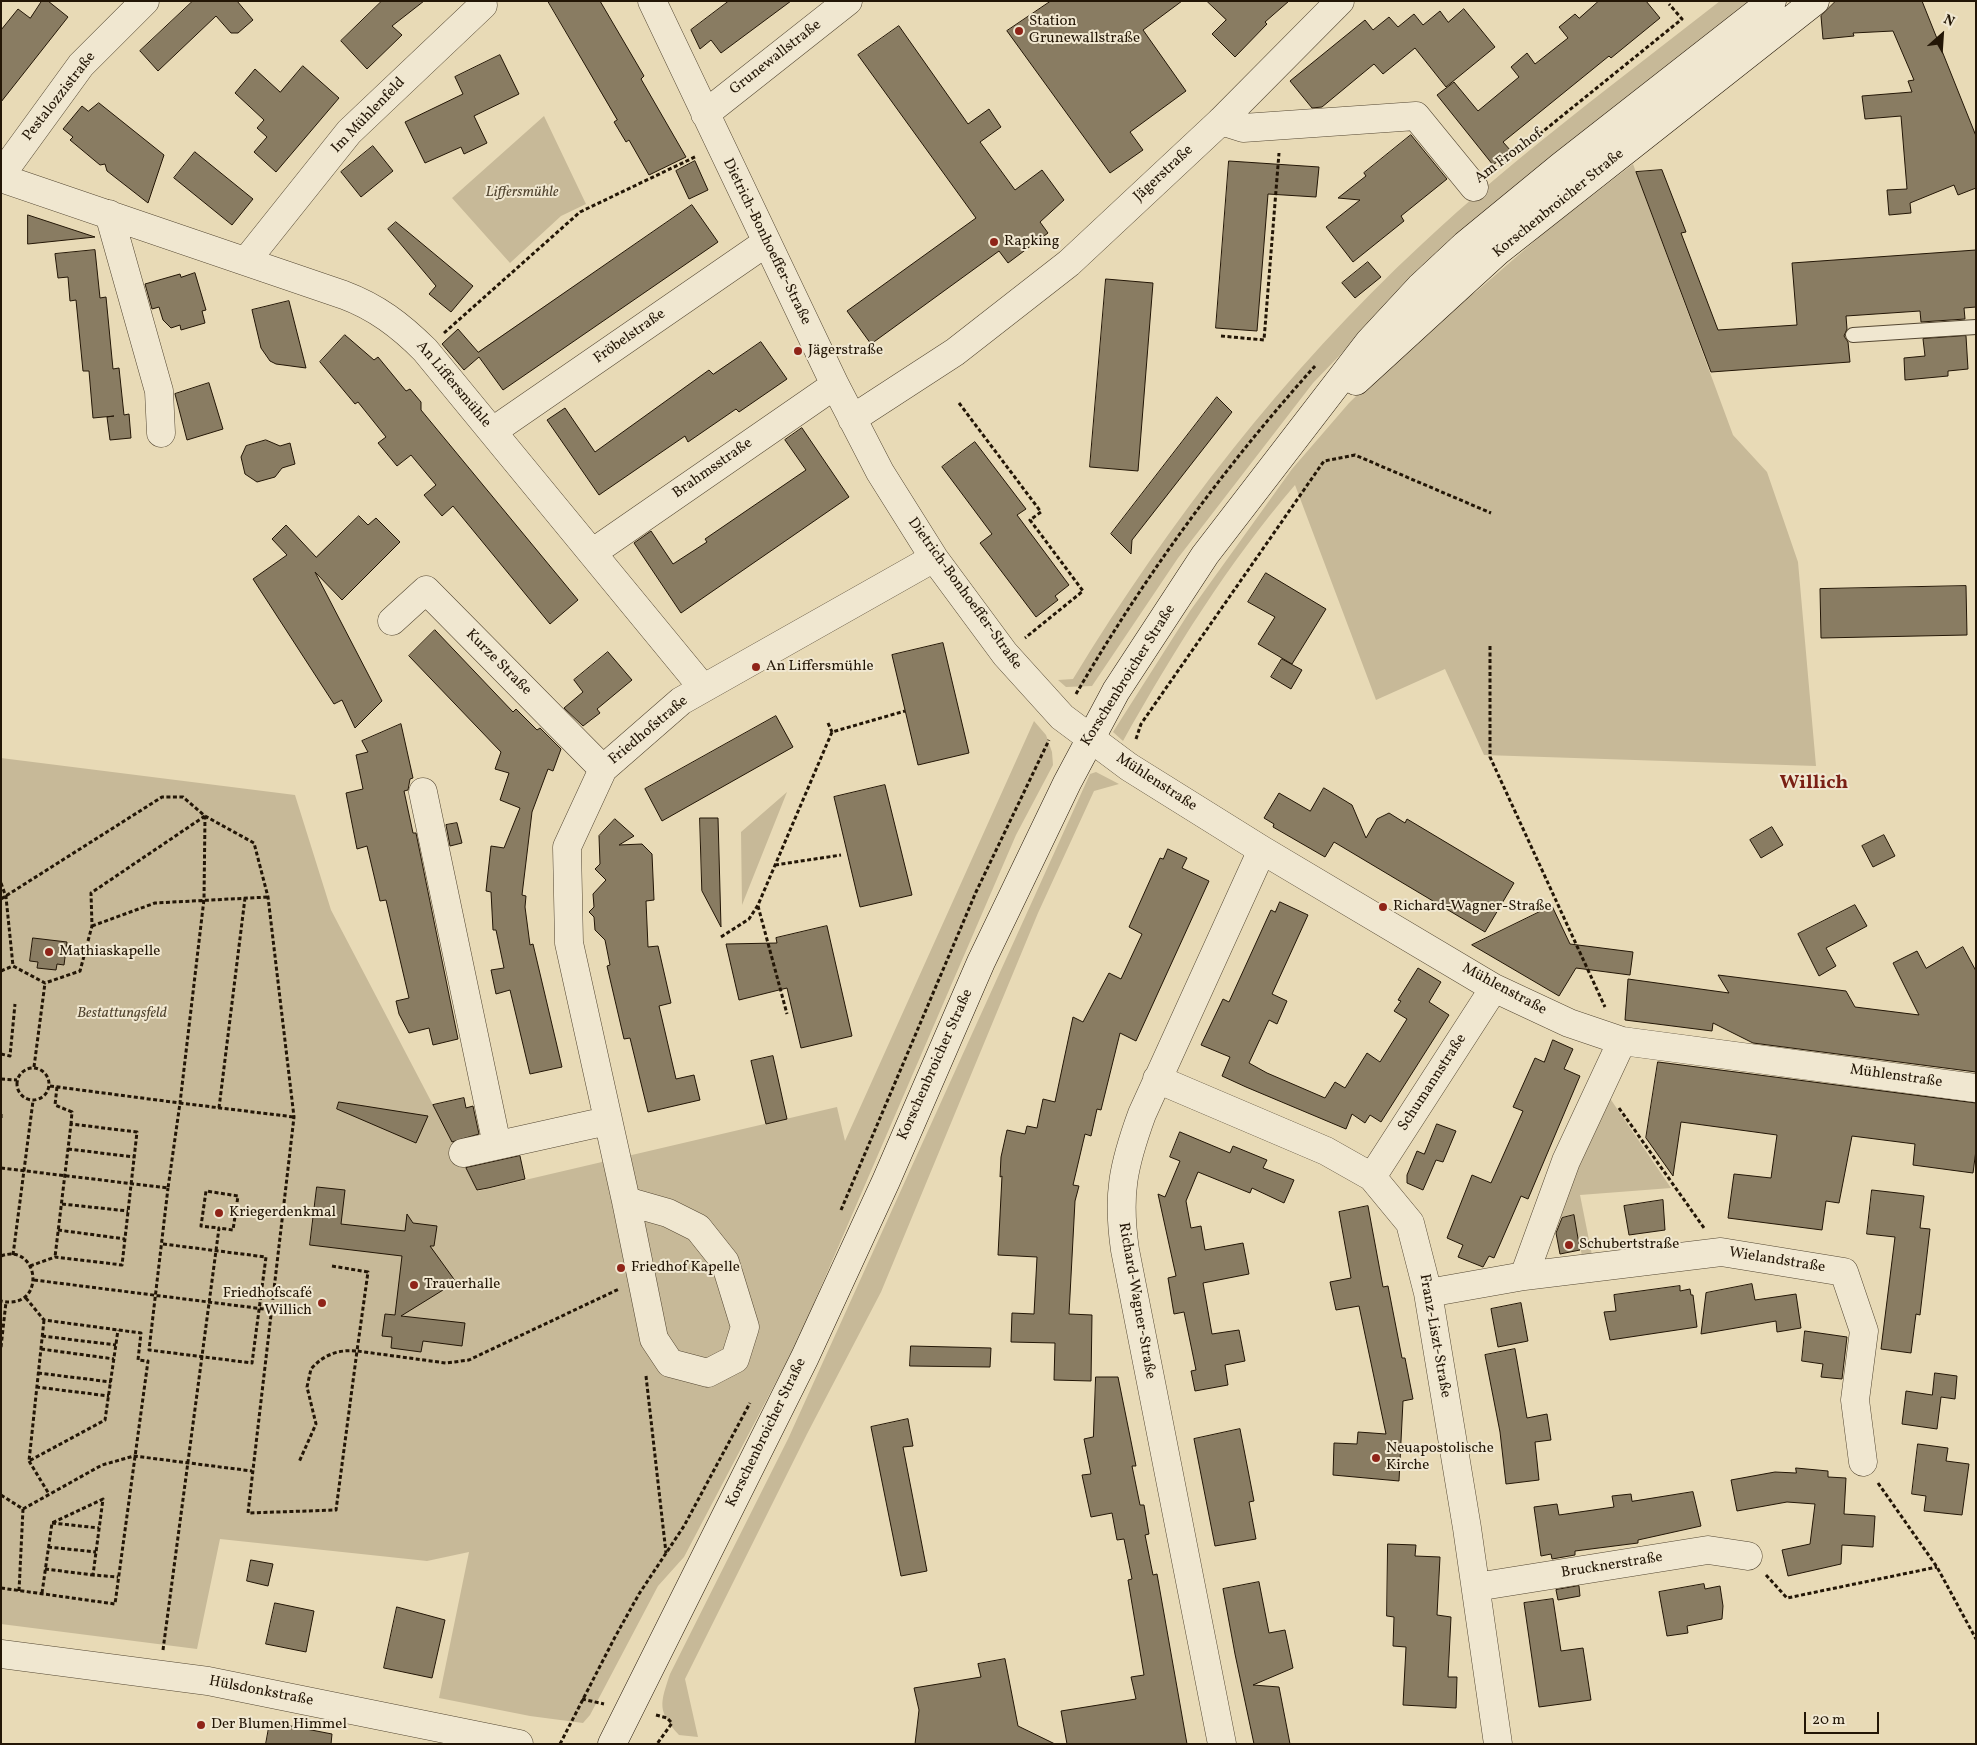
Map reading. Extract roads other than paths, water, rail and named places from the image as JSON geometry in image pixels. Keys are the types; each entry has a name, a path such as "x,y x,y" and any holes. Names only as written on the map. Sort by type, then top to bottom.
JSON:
{"street":[{"name":"Pestalozzistraße","path":"1,176 81,65 145,1"},
{"name":"Dietrich-Bonhoeffer-Straße","path":"652,1 835,385 880,472 934,558 1006,654 1062,717 1089,739"},
{"name":"Grunewallstraße","path":"705,114 848,1"},
{"name":"Jägerstraße","path":"852,419 955,352 1028,296 1108,227 1221,120 1340,1"},
{"name":"Korschenbroicher Straße","path":"612,1744 805,1357 886,1181 981,962 1089,739 1116,691 1205,555 1313,418 1369,342 1406,301 1450,258 1560,167 1772,1"},
{"name":"Korschenbroicher Straße","path":"1313,418 1498,251 1815,1"},
{"name":"Im Mühlenfeld","path":"246,261 349,132 483,5"},
{"name":"Am Fronhof","path":"1221,120 1243,128 1416,116 1474,187"},
{"name":"An Liffersmühle","path":"1,176 367,304 406,331 425,350 493,431 703,688"},
{"path":"110,214 160,391 161,433"},
{"name":"Fröbelstraße","path":"493,431 767,242"},
{"name":"Brahmsstraße","path":"592,553 835,385"},
{"name":"Friedhofstraße","path":"626,1201 668,1213 698,1228 725,1262 745,1327 735,1359 708,1372 670,1363 654,1339 626,1201 569,943 566,846 603,769 681,701 934,558"},
{"name":"Kurze Straße","path":"392,621 426,590 603,769"},
{"name":"Mühlenstraße","path":"1089,739 1262,850 1494,988 1569,1023 1621,1040 1976,1088"},
{"path":"423,792 497,1145"},
{"name":"Richard-Wagner-Straße","path":"1222,1744 1121,1223 1122,1184 1127,1157 1157,1079 1262,850"},
{"name":"Schumannstraße","path":"1372,1177 1494,988"},
{"path":"1524,1276 1566,1161 1621,1040"},
{"name":"Franz-Liszt-Straße","path":"1157,1079 1326,1151 1372,1177 1410,1223 1428,1292 1476,1587 1498,1744"},
{"path":"463,1153 607,1121"},
{"name":"Wielandstraße","path":"1428,1292 1524,1276 1721,1252 1844,1272 1864,1331 1855,1400 1863,1462"},
{"name":"Brucknerstraße","path":"1476,1587 1708,1550 1748,1556"},
{"name":"Hülsdonkstraße","path":"1,1654 160,1674 253,1689 519,1744"}],"lane":[{"path":"1853,334 1976,326"}],"place":[{"name":"Station Grunewallstraße","path":"1019,31"},
{"name":"Rapking","path":"994,242"},
{"name":"Jägerstraße","path":"798,351"},
{"name":"An Liffersmühle","path":"756,667"},
{"name":"Richard-Wagner-Straße","path":"1383,907"},
{"name":"Mathiaskapelle","path":"49,952"},
{"name":"Kriegerdenkmal","path":"219,1213"},
{"name":"Schubertstraße","path":"1569,1245"},
{"name":"Friedhof Kapelle","path":"621,1268"},
{"name":"Trauerhalle","path":"414,1285"},
{"name":"Friedhofscafé Willich","path":"322,1303"},
{"name":"Neuapostolische Kirche","path":"1376,1458"},
{"name":"Der Blumen Himmel","path":"201,1725"}],"district":[{"name":"Willich","path":"1814,784"}],"park label":[{"name":"Liffersmühle","path":"522,193"},
{"name":"Bestattungsfeld","path":"122,1014"}]}
